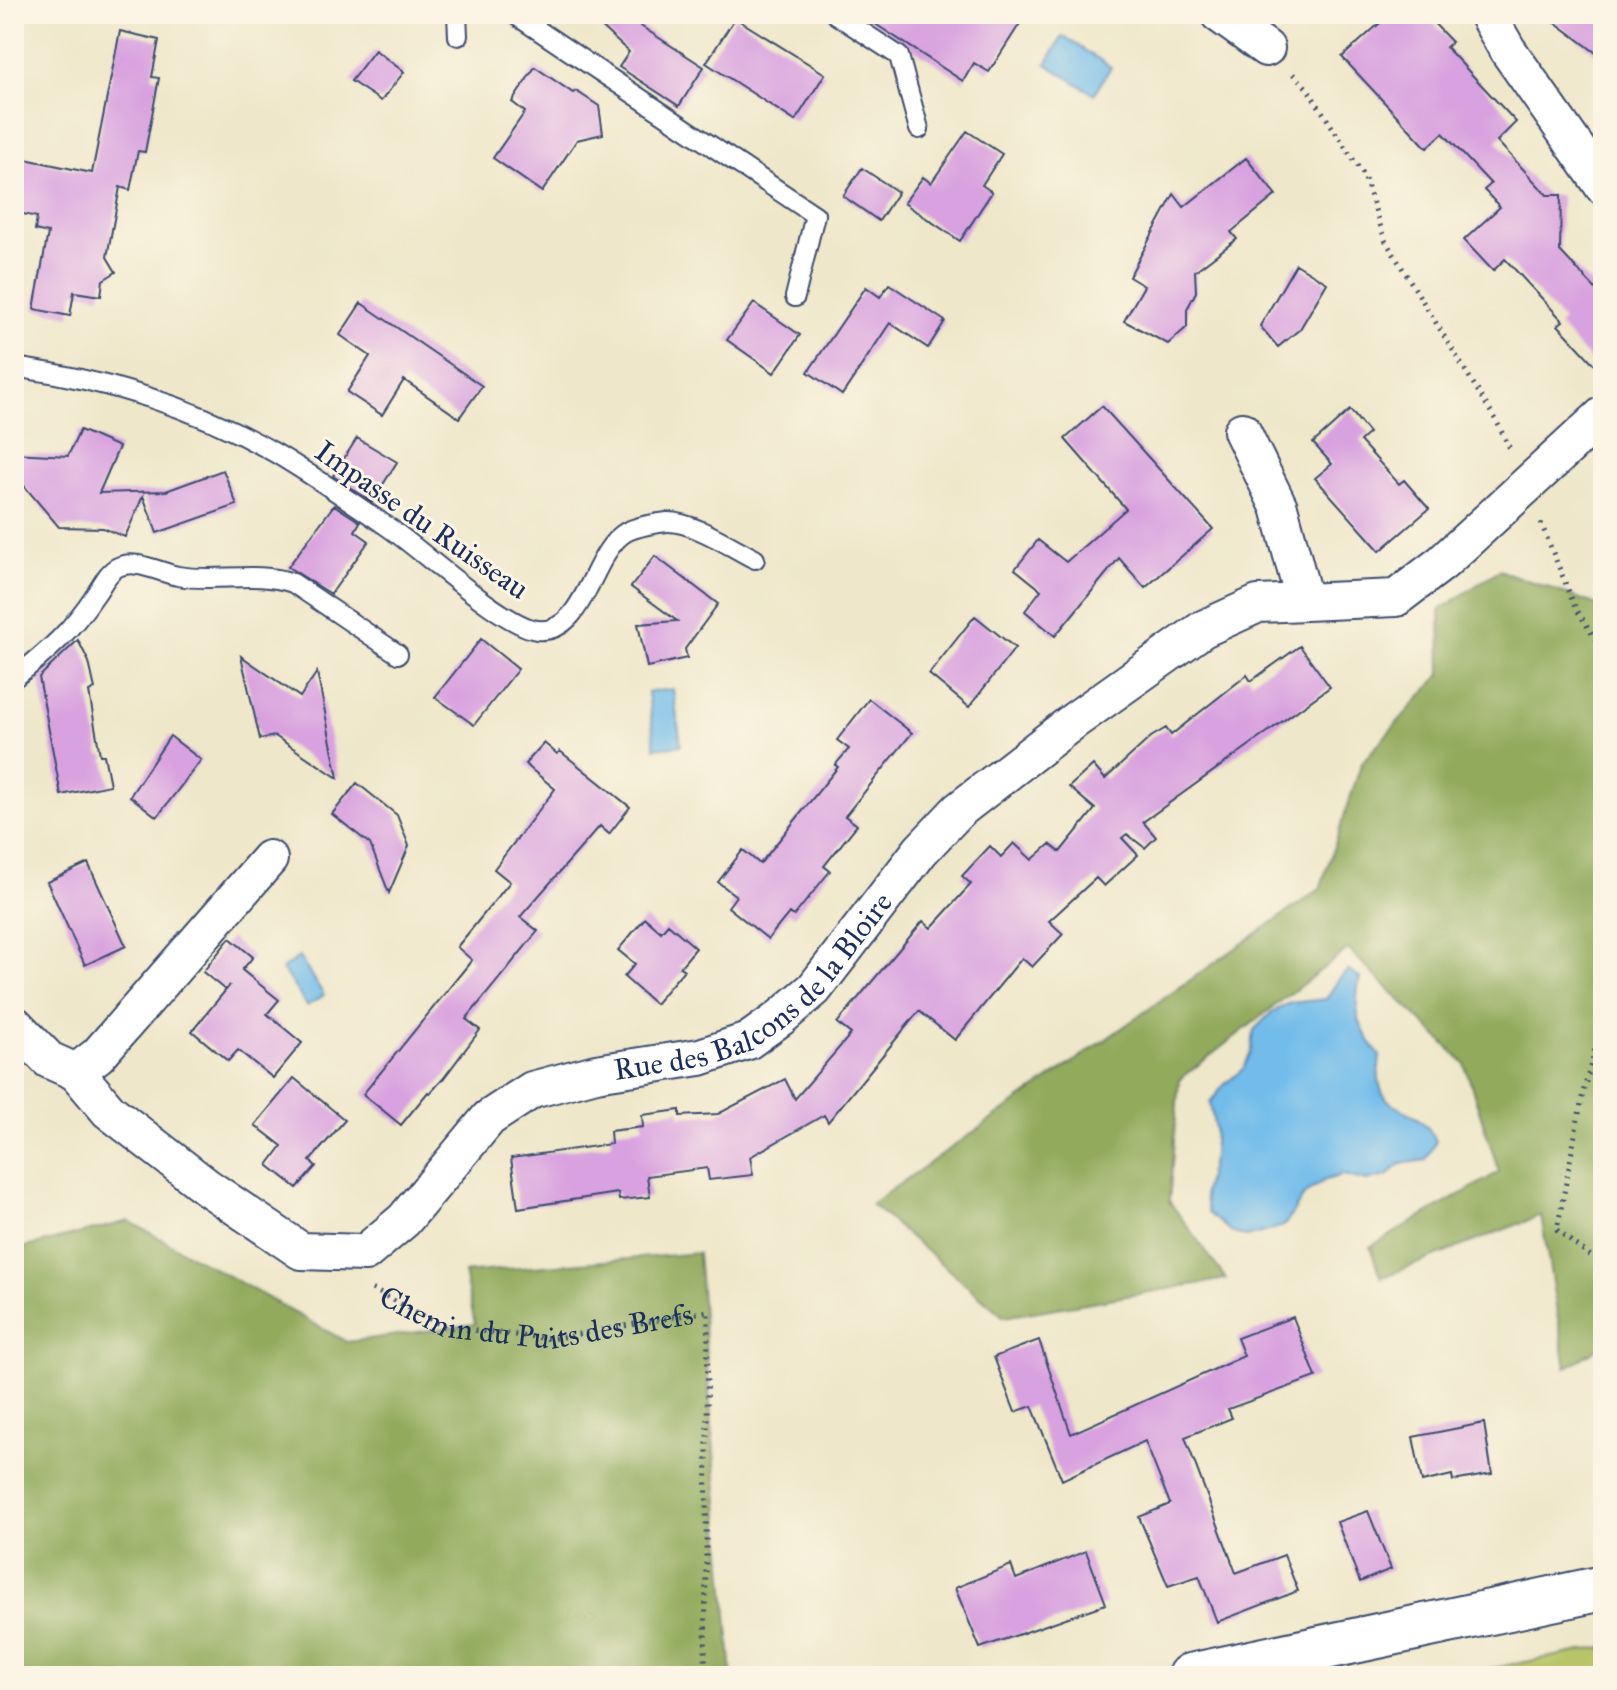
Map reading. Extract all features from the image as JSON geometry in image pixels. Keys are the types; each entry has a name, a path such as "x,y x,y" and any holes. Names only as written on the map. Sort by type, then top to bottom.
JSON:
{"street":[{"path":"1219,14 1266,48"},
{"path":"1487,14 1507,49 1603,186"},
{"name":"Rue des Balcons de la Bloire","path":"76,1072 109,1111 207,1187 301,1251 365,1253 404,1220 489,1118 532,1090 596,1073 700,1057 748,1041 780,1018 814,989 921,850 959,810 1075,720 1203,629 1258,604 1396,598 1442,563 1603,415"},
{"path":"1242,431 1279,507 1304,600"},
{"path":"14,1024 49,1060 76,1072 98,1055 269,859"},
{"path":"1190,1676 1603,1588"}],"lane":[{"path":"457,14 458,36"},
{"path":"514,14 815,215 795,297"},
{"path":"835,14 899,56 919,129"},
{"name":"Impasse du Ruisseau","path":"14,367 111,386 154,398 189,411 275,453 392,529 505,617 537,630 563,624 580,604 608,549 626,531 669,522 704,532 755,559"},
{"path":"14,678 73,628 108,575 118,566 134,564 175,576 204,580 256,575 293,583 398,654"}],"path":[{"path":"1266,48 1307,88 1364,176 1385,240 1497,422 1526,484 1575,607 1603,651"},
{"path":"1603,1019 1583,1093 1557,1230 1592,1257 1603,1257"},
{"name":"Chemin du Puits des Brefs","path":"366,1286 445,1327 551,1339 708,1311 705,1676"}],"green space":[{"path":"1499,570 1603,607 1603,1345 1566,1368 1541,1215 1381,1278 1370,1247 1499,1172 1464,1063 1348,949 1179,1080 1169,1201 1226,1279 1004,1317 871,1204 1320,889 1362,762 1441,674 1440,610"},
{"path":"129,1221 347,1342 475,1324 464,1273 698,1253 732,1676 14,1676 14,1250"},
{"path":"1603,1647 1603,1676 1453,1676"}],"water":[{"path":"1063,36 1111,67 1094,94 1046,64"},
{"path":"673,689 681,745 655,748 648,692"},
{"path":"299,957 324,995 307,1006 282,969"},
{"path":"1348,970 1360,978 1357,1010 1362,1028 1380,1056 1382,1091 1388,1100 1427,1127 1436,1141 1426,1160 1400,1164 1387,1176 1366,1181 1343,1175 1325,1180 1305,1194 1284,1226 1248,1237 1233,1233 1208,1213 1204,1193 1213,1156 1215,1129 1210,1103 1224,1085 1244,1068 1252,1049 1254,1030 1272,1012 1290,1003 1326,999"}],"building":[{"path":"587,14 622,14 704,67 679,106 619,67 629,52"},
{"path":"860,14 1026,14 989,72 974,63 963,81"},
{"path":"1390,14 1425,14 1452,42 1446,47 1516,122 1497,141 1547,195 1561,195 1560,251 1603,297 1603,374 1558,325 1563,321 1505,259 1493,271 1464,240 1500,207 1484,190 1491,184 1443,133 1427,148 1342,57"},
{"path":"1544,14 1603,14 1603,58"},
{"path":"735,18 825,74 795,121 706,63"},
{"path":"120,31 159,40 152,77 159,78 145,152 138,151 130,190 120,187 107,257 116,272 103,280 101,296 74,292 70,316 34,309 48,233 35,230 37,217 14,212 14,186 20,158 92,173"},
{"path":"375,50 404,72 381,101 351,81"},
{"path":"535,67 573,93 576,91 599,106 603,134 577,140 542,192 493,158 525,112 512,102"},
{"path":"967,131 1002,154 982,185 992,192 960,241 904,203 923,177 931,183"},
{"path":"1246,158 1276,195 1231,232 1237,239 1195,271 1196,292 1187,309 1187,327 1168,344 1124,321 1144,286 1129,277 1174,194 1184,207"},
{"path":"862,168 898,192 879,221 843,196"},
{"path":"1296,264 1327,283 1300,329 1278,347 1260,326"},
{"path":"889,284 945,321 928,348 890,323 842,395 808,372 866,287 880,297"},
{"path":"361,303 482,386 459,418 404,380 382,415 347,392 370,356 340,335"},
{"path":"754,303 800,335 774,373 727,340"},
{"path":"1102,406 1213,529 1145,588 1119,558 1055,636 1025,611 1041,590 1015,569 1038,540 1066,562 1126,509 1065,439"},
{"path":"1350,410 1369,433 1360,441 1399,484 1404,480 1429,509 1380,551 1315,478 1332,464 1313,443"},
{"path":"80,430 119,447 99,493 166,491 223,470 237,505 157,533 143,496 125,537 103,528 59,527 14,474 14,453 68,456"},
{"path":"357,438 397,462 372,502 333,476"},
{"path":"334,505 360,522 355,531 369,541 331,594 288,567"},
{"path":"655,556 718,604 685,649 687,658 647,667 638,624 677,621 631,587"},
{"path":"975,616 1015,648 969,707 929,674"},
{"path":"481,639 518,669 474,725 435,697"},
{"path":"78,640 89,662 95,689 89,692 100,755 104,755 110,785 61,795 39,677"},
{"path":"1300,646 1330,687 1143,822 1156,837 1145,848 1127,834 1122,838 1138,855 1104,886 1096,878 1049,921 1063,934 1032,967 1022,958 955,1040 919,1011 828,1122 824,1115 750,1157 753,1175 709,1180 707,1168 647,1176 650,1197 619,1200 618,1193 518,1208 511,1158 611,1144 610,1131 643,1127 642,1115 680,1110 680,1116 718,1114 785,1079 795,1099 851,1034 837,1023 923,921 931,928 971,884 962,876 990,846 1001,857 1014,843 1032,860 1050,844 1060,852 1095,809 1069,787 1093,765 1105,779 1151,737 1166,728 1171,735 1247,675 1251,681"},
{"path":"241,656 300,697 317,672 338,778 275,736 260,739"},
{"path":"869,699 912,733 845,816 857,825 824,866 830,871 794,916 789,913 768,939 728,907 736,896 718,882 743,850 760,864 838,767 835,765 849,749 837,740"},
{"path":"170,736 201,760 157,817 130,796"},
{"path":"544,743 557,754 560,751 630,807 609,834 600,826 520,917 538,931 466,1019 480,1030 443,1079 401,1125 363,1094 472,960 457,947 510,882 494,869 555,789 525,764"},
{"path":"357,783 397,815 409,846 389,893 370,844 332,814"},
{"path":"88,863 126,946 85,965 47,882"},
{"path":"645,918 661,932 668,924 696,948 680,967 684,970 655,1004 624,977 635,964 618,950"},
{"path":"230,938 253,957 242,970 279,1000 267,1014 302,1043 273,1078 238,1050 228,1061 192,1031 230,985 225,990 203,972"},
{"path":"294,1078 345,1120 310,1161 316,1166 297,1188 268,1165 282,1146 255,1125"},
{"path":"1293,1317 1316,1377 1228,1409 1232,1418 1185,1437 1236,1573 1284,1555 1298,1591 1217,1622 1199,1576 1168,1586 1139,1517 1170,1504 1145,1441 1062,1480 1032,1406 1015,1412 994,1357 1039,1340 1071,1434 1244,1356 1237,1338"},
{"path":"1484,1423 1492,1474 1453,1481 1452,1475 1422,1482 1413,1437"},
{"path":"1368,1511 1391,1569 1360,1582 1337,1522"},
{"path":"1086,1551 1106,1604 980,1648 955,1588 1011,1565 1016,1579"}]}
